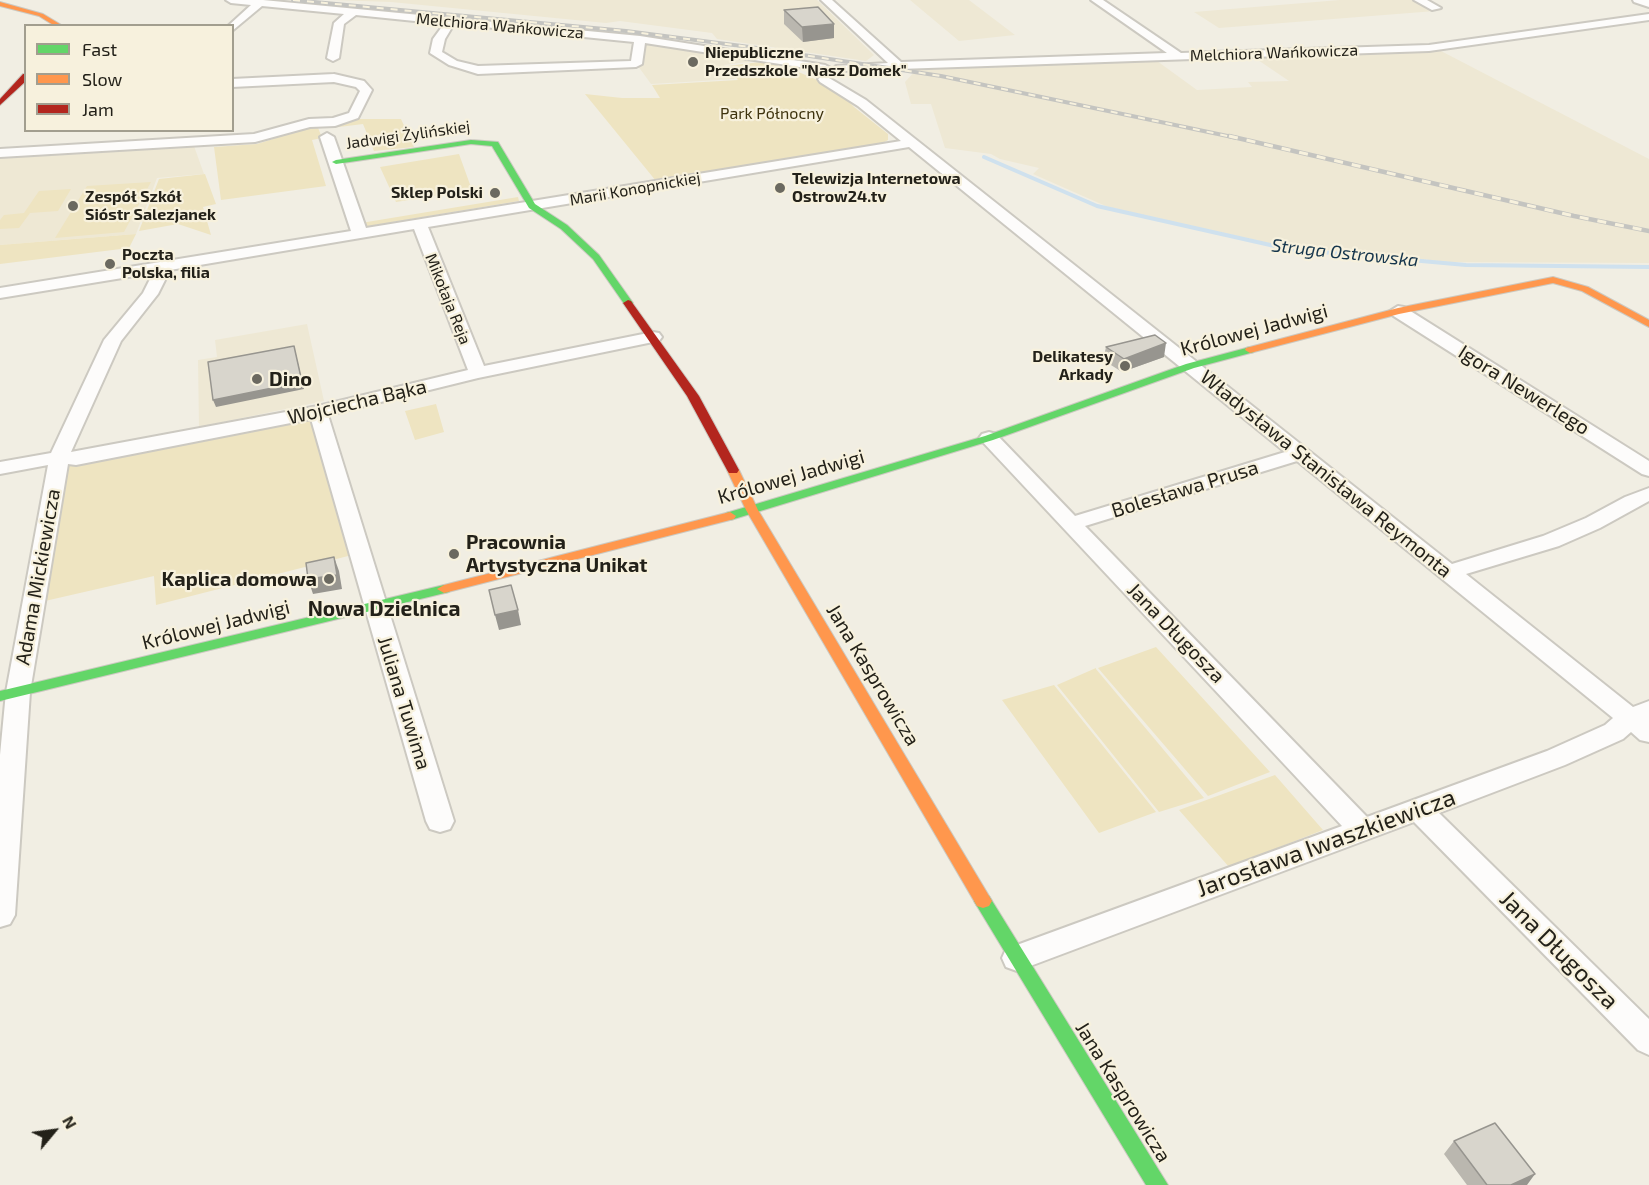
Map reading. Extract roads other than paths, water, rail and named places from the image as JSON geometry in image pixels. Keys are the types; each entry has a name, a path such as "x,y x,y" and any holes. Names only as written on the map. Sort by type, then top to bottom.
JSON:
{"street":[{"name":"Melchiora Wańkowicza","path":"231,0 640,39 768,59 821,73 844,73 898,66 1452,46 1649,17"},
{"path":"826,0 898,66"},
{"path":"1096,0 1178,56"},
{"path":"1419,0 1436,8"},
{"path":"1638,0 1649,4"},
{"path":"234,26 259,3"},
{"path":"0,4 41,15 57,24"},
{"path":"333,58 339,23 353,12"},
{"path":"0,14 19,25"},
{"path":"450,21 439,39 436,53 453,63 478,70 636,64 640,39"},
{"name":"Władysława Stanisława Reymonta","path":"821,73 862,103 1449,572 1643,720"},
{"name":"Władysława Stanisława Reymonta","path":"844,73 862,103"},
{"path":"0,153 255,138 309,123 335,122 354,115 366,90 360,84 334,78 234,83"},
{"path":"3,111 24,79"},
{"path":"144,145 154,132"},
{"path":"327,136 358,228"},
{"name":"Jadwigi Żylińskiej","path":"336,162 471,141 485,142 498,146 529,200"},
{"name":"Marii Konopnickiej","path":"0,293 164,266 358,228 911,142"},
{"name":"Marii Konopnickiej","path":"358,228 419,224 529,200"},
{"name":"Jana Kasprowicza","path":"529,200 564,227 596,257 693,396 723,450 752,510 1017,958 1158,1185"},
{"name":"Mikołaja Reja","path":"419,224 478,373"},
{"name":"Adama Mickiewicza","path":"0,915 9,694 59,457 113,340 150,294 164,266"},
{"name":"Królowej Jadwigi","path":"9,694 376,606 752,510 989,438 1190,366 1398,311 1553,280 1569,283 1649,324"},
{"name":"Igora Newerlego","path":"1398,311 1649,470"},
{"name":"Wojciecha Bąka","path":"0,468 59,457 76,459 318,412 478,373 653,337"},
{"name":"Juliana Tuwima","path":"318,412 440,821"},
{"name":"Jana Długosza","path":"989,438 1362,829"},
{"name":"Bolesława Prusa","path":"1070,524 1300,454"},
{"path":"1449,572 1551,541 1593,523 1649,494"},
{"name":"Jarosława Iwaszkiewicza","path":"1017,958 1556,758 1643,720"},
{"name":"Jana Długosza","path":"1418,809 1649,1040"}],"waterway":[{"name":"Struga Ostrowska","path":"984,157 1097,206 1288,249 1466,265 1649,267"}],"railway":[{"path":"293,0 626,31 757,48 941,76 1237,138"},
{"path":"1229,136 1574,216 1649,231"}],"place":[{"name":"Niepubliczne Przedszkole \"Nasz Domek\"","path":"693,62"},
{"name":"Telewizja Internetowa Ostrow24.tv","path":"780,188"},
{"name":"Sklep Polski","path":"495,193"},
{"name":"Zespół Szkół Sióstr Salezjanek","path":"73,206"},
{"name":"Poczta Polska, filia","path":"110,264"},
{"name":"Delikatesy Arkady","path":"1125,366"},
{"name":"Dino","path":"257,379"},
{"name":"Pracownia Artystyczna Unikat","path":"454,554"},
{"name":"Kaplica domowa","path":"329,579"}],"district":[{"name":"Nowa Dzielnica","path":"384,609"}],"park label":[{"name":"Park Północny","path":"772,114"}]}
